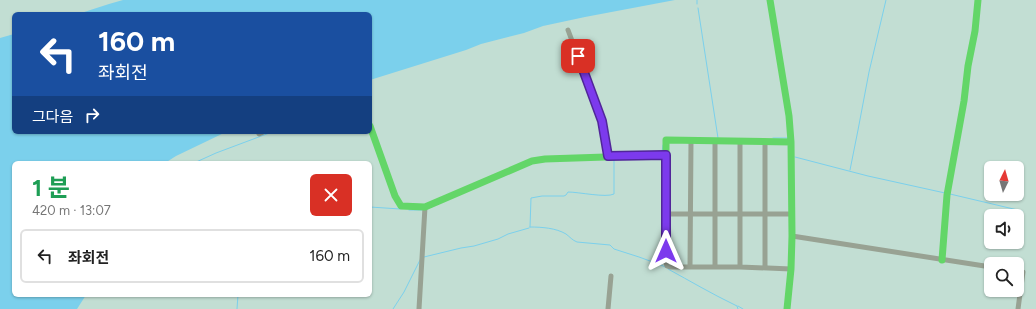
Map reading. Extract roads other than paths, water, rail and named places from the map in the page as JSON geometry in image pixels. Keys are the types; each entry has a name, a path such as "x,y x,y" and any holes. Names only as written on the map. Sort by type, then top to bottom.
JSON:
{"street":[{"path":"770,0 789,116 791,142 792,236 791,269 787,309"},
{"path":"942,260 947,196 964,102 968,66 975,31 978,0"},
{"path":"568,30 602,121 608,156"},
{"path":"372,132 395,196 402,206 425,207 532,161 608,156 666,155"},
{"path":"791,142 666,140 665,214 667,266 791,269"},
{"path":"690,267 691,141"},
{"path":"715,141 715,267"},
{"path":"765,141 765,268"},
{"path":"740,142 740,267"},
{"path":"419,309 425,207"},
{"path":"665,214 791,214"},
{"path":"792,236 984,266"},
{"path":"608,309 611,276"},
{"path":"1018,309 1020,297"}],"water":[{"path":"123,0 675,0 543,26 524,33 481,44 372,79 372,12 84,12"},
{"path":"12,35 12,134 222,134 168,161 12,161 12,297 85,297 77,309 0,309 0,38"}],"waterway":[{"path":"850,170 869,72 886,0"},
{"path":"698,8 718,138"},
{"path":"198,161 267,134"},
{"path":"773,138 788,138"},
{"path":"662,152 663,145"},
{"path":"795,157 868,176 945,193"},
{"path":"530,227 531,198 542,196 564,196 568,192 599,195 614,194 614,160"},
{"path":"950,194 1014,209"},
{"path":"372,207 400,209"},
{"path":"409,210 422,210"},
{"path":"530,227 558,230 577,242 610,245 614,249 665,267"},
{"path":"424,257 474,246 529,228"},
{"path":"393,309 404,292 420,260"},
{"path":"668,269 737,306 738,309"},
{"path":"237,309 238,297"},
{"path":"738,306 743,309"}]}
